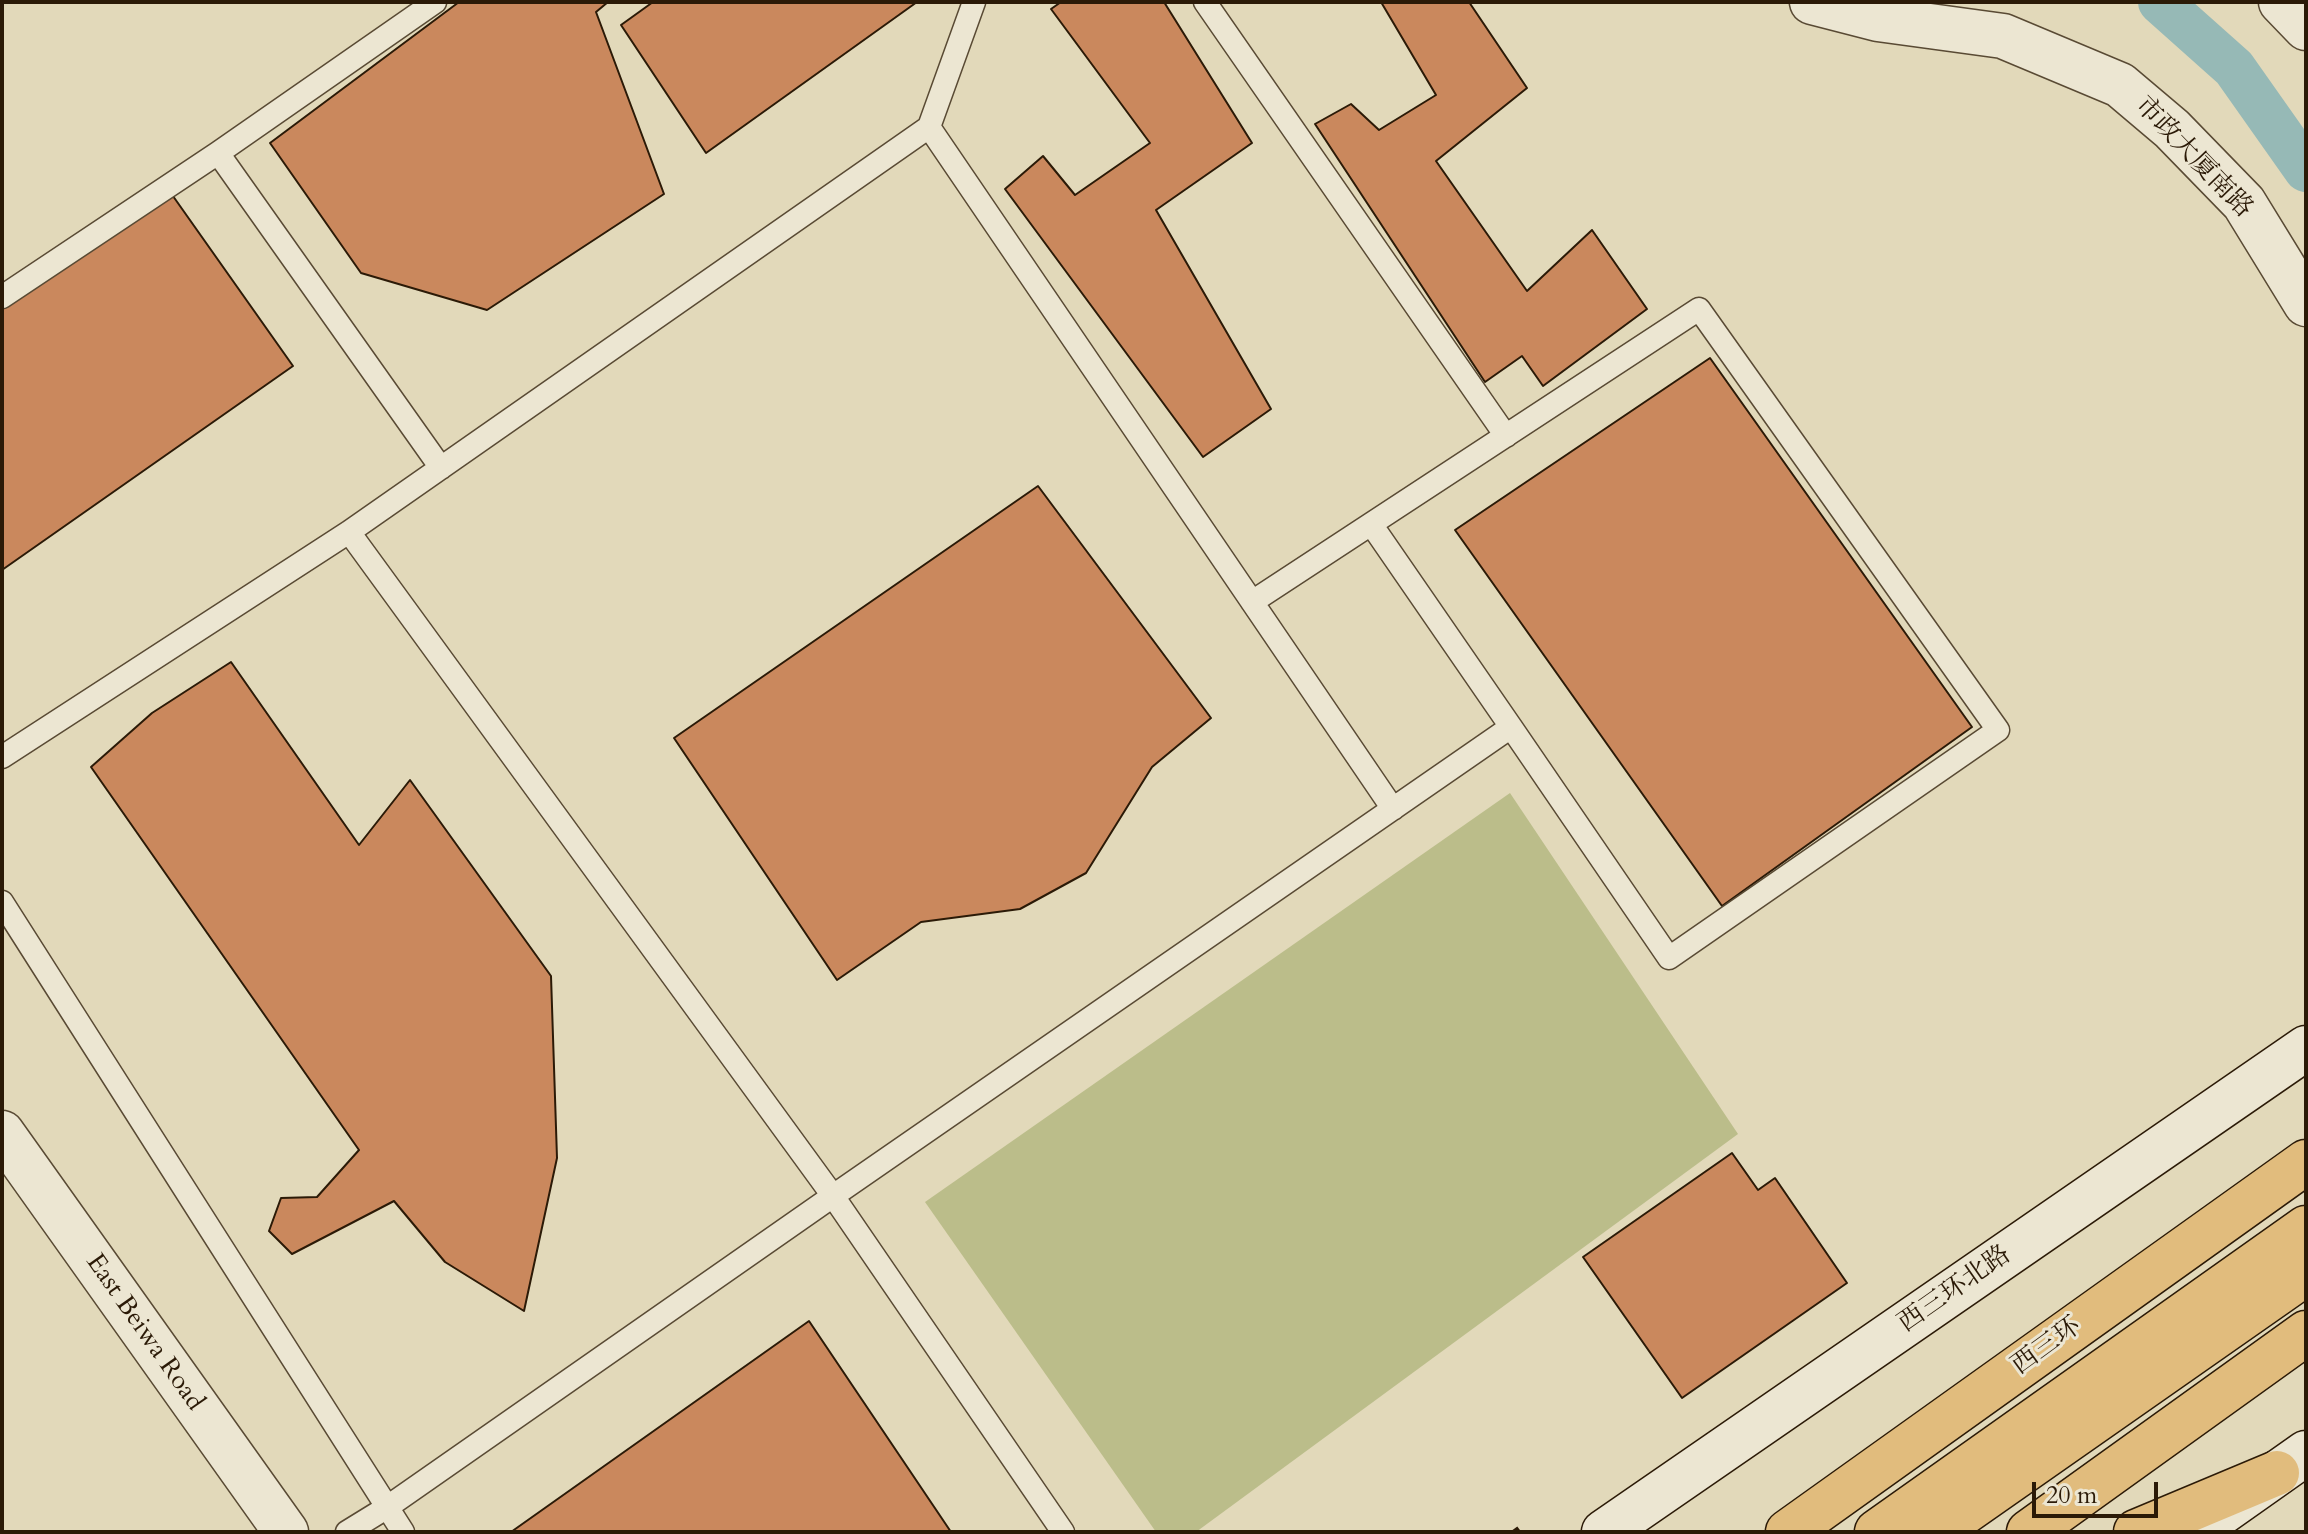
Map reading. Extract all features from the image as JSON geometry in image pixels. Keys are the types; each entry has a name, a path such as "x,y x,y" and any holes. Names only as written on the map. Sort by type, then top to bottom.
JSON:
{"highway":[{"name":"西三环","path":"1788,1532 2306,1162"},
{"path":"1877,1532 2306,1228"},
{"path":"1936,1532 2306,1273"},
{"path":"2029,1532 2306,1333"},
{"path":"2136,1532 2292,1463"}],"street":[{"name":"市政大厦南路","path":"1812,2 1878,19 2003,36 2120,85 2172,129 2244,203 2306,304"},
{"path":"2281,2 2306,28"},
{"name":"西三环北路","path":"1604,1532 2306,1048"},
{"name":"East Beiwa Road","path":"2,1133 286,1532"},
{"path":"2194,1532 2292,1463"}],"lane":[{"path":"2,297 218,153 435,2"},
{"path":"2,757 349,532 929,127 974,2"},
{"path":"1205,2 1506,436"},
{"path":"929,127 1393,809"},
{"path":"218,153 441,468"},
{"path":"1252,602 1699,309 1998,730 1669,958 1371,524"},
{"path":"349,532 833,1196 1063,1532"},
{"path":"347,1532 386,1508 1511,727"},
{"path":"2,902 403,1532"}],"path":[{"path":"1514,1532 1522,1526"}],"green space":[{"path":"1510,793 1738,1134 1196,1532 1156,1532 925,1202"}],"building":[{"path":"459,2 608,2 596,12 664,194 487,310 361,273 270,143"},
{"path":"653,2 917,2 706,153 621,25"},
{"path":"1061,2 1164,2 1252,143 1156,210 1271,409 1203,457 1005,189 1043,156 1075,195 1150,143 1051,9"},
{"path":"1381,2 1469,2 1527,88 1436,161 1527,291 1592,230 1647,309 1543,386 1522,356 1485,382 1315,124 1351,104 1379,130 1436,95"},
{"path":"168,189 293,366 2,570 2,309"},
{"path":"1710,358 1972,727 1722,906 1455,530"},
{"path":"1038,486 1211,718 1152,767 1086,873 1020,909 921,922 837,980 674,738"},
{"path":"231,662 359,845 410,780 551,976 557,1158 524,1311 445,1262 394,1201 292,1254 269,1231 281,1198 317,1197 359,1150 91,767 152,713"},
{"path":"1732,1153 1758,1190 1775,1178 1847,1283 1682,1398 1583,1257"},
{"path":"809,1321 951,1532 511,1532"}],"waterway":[{"path":"2160,2 2234,68 2306,170"}]}
